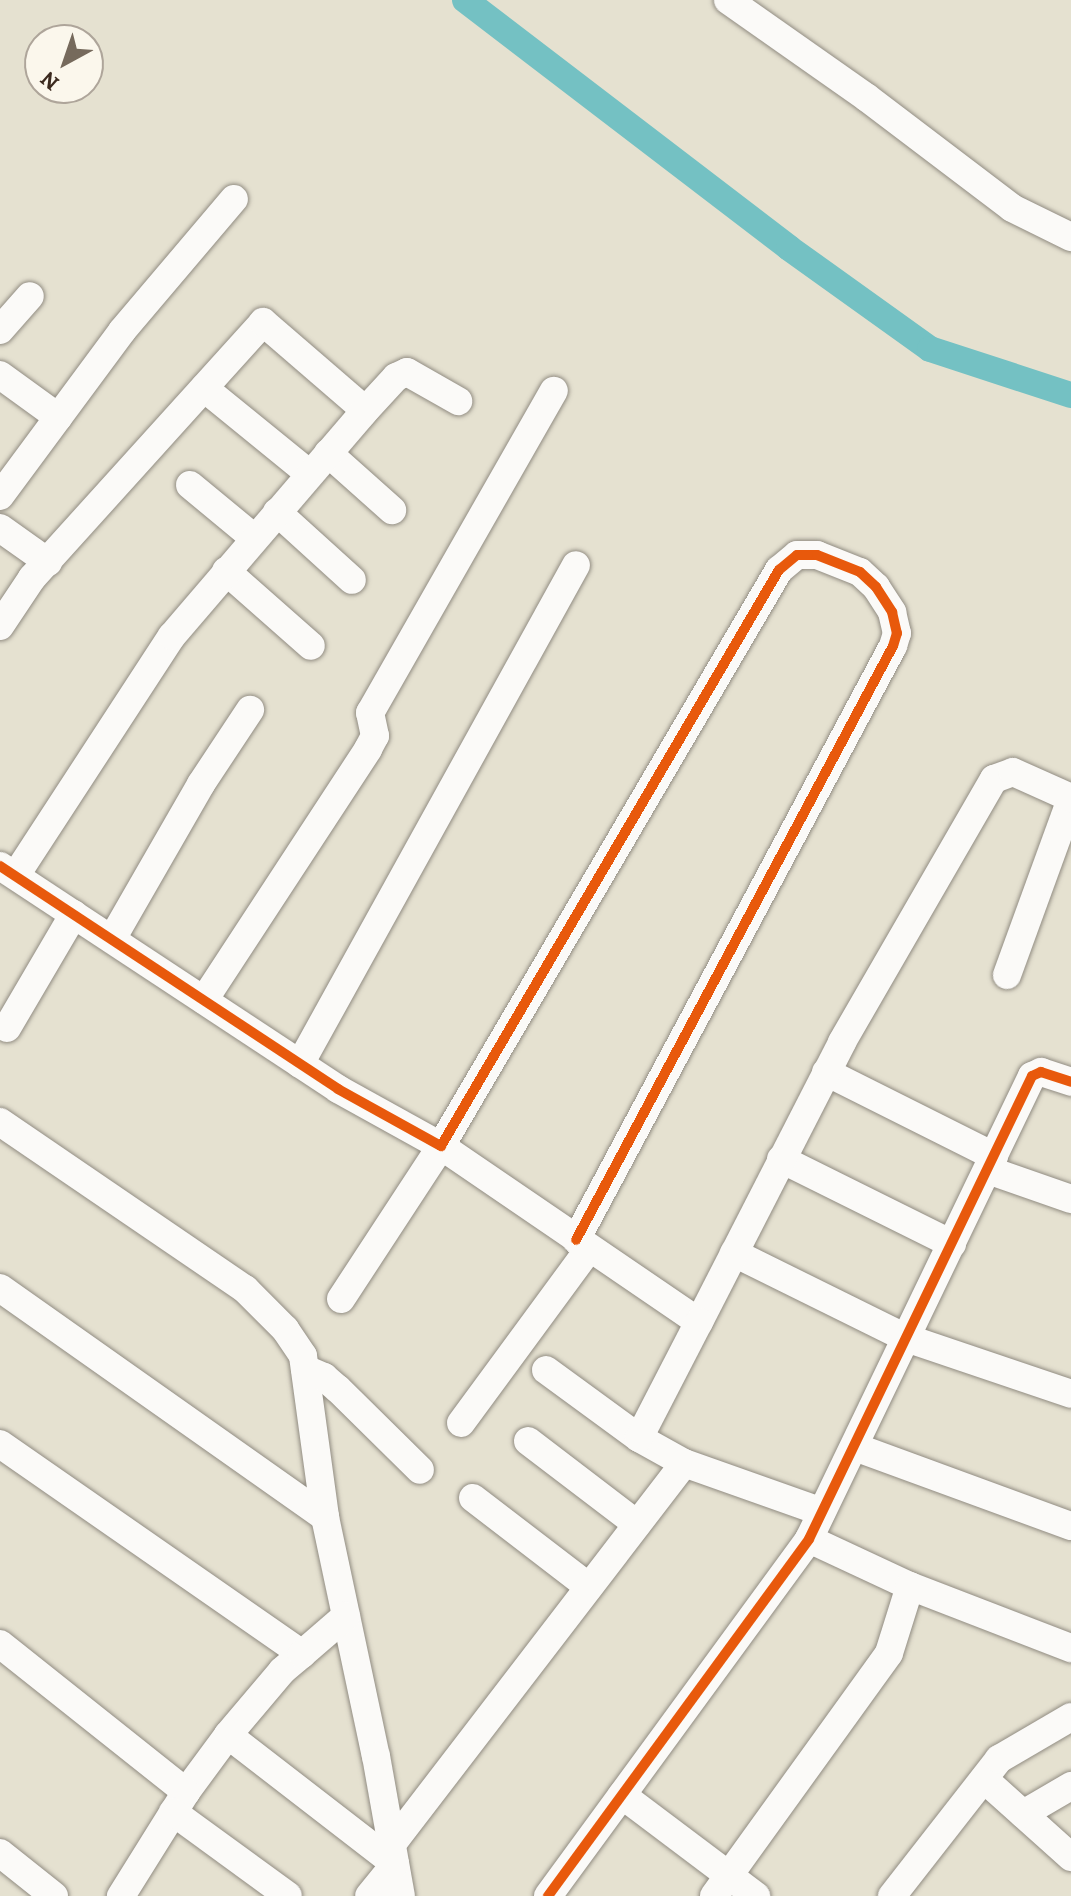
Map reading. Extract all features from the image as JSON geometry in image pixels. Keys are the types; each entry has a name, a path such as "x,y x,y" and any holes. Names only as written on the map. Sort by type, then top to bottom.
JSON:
{"street":[{"path":"728,0 866,97 1012,208 1071,237"},
{"path":"0,496 9,463 58,417 122,331 234,199"},
{"path":"0,330 30,296"},
{"path":"0,626 32,578 263,322 365,410"},
{"path":"458,401 407,372 396,377 172,636 8,871 300,1064 441,1146 699,1322"},
{"path":"0,375 58,417"},
{"path":"204,388 310,474"},
{"path":"204,1000 368,749 375,736 370,713 554,391"},
{"path":"328,453 392,510"},
{"path":"190,485 254,538"},
{"path":"277,512 352,580"},
{"path":"0,528 48,562"},
{"path":"341,1299 441,1146 779,570 797,555 817,555 860,572 876,587 896,621 893,646 582,1244 461,1423"},
{"path":"300,1064 576,565"},
{"path":"226,571 311,646"},
{"path":"112,939 201,784 250,710"},
{"path":"639,1438 826,1072 994,779 1013,772 1071,798 1007,975"},
{"path":"7,1028 74,914"},
{"path":"826,1072 991,1163 1071,1199"},
{"path":"548,1896 809,1539 1032,1076 1041,1072 1071,1082"},
{"path":"0,1122 245,1289 285,1329 303,1356 325,1517 401,1896"},
{"path":"781,1159 952,1244"},
{"path":"734,1253 906,1338 1071,1394"},
{"path":"0,1288 325,1517"},
{"path":"305,1369 324,1377 338,1389 420,1470"},
{"path":"546,1370 639,1438 684,1463 822,1512"},
{"path":"528,1441 637,1524"},
{"path":"0,1444 302,1654"},
{"path":"855,1447 1071,1526"},
{"path":"369,1896 393,1854 684,1463"},
{"path":"473,1498 589,1587"},
{"path":"809,1539 910,1586 1071,1648"},
{"path":"721,1887 889,1653 910,1586"},
{"path":"122,1896 179,1802 228,1735 282,1671 346,1616"},
{"path":"0,1644 288,1896"},
{"path":"896,1894 999,1759 1071,1717"},
{"path":"228,1735 393,1854"},
{"path":"984,1779 1071,1857"},
{"path":"1023,1814 1071,1786"},
{"path":"622,1795 721,1887 756,1896"},
{"path":"5,1868 54,1896"}],"waterway":[{"path":"465,0 789,248 930,349 1071,395"}],"cycle path":[{"path":"0,866 338,1089 441,1146 779,570 797,555 817,555 860,572 876,587 892,612 897,633 893,646 576,1240"},
{"path":"548,1896 809,1539 1032,1076 1041,1072 1071,1082"}]}
